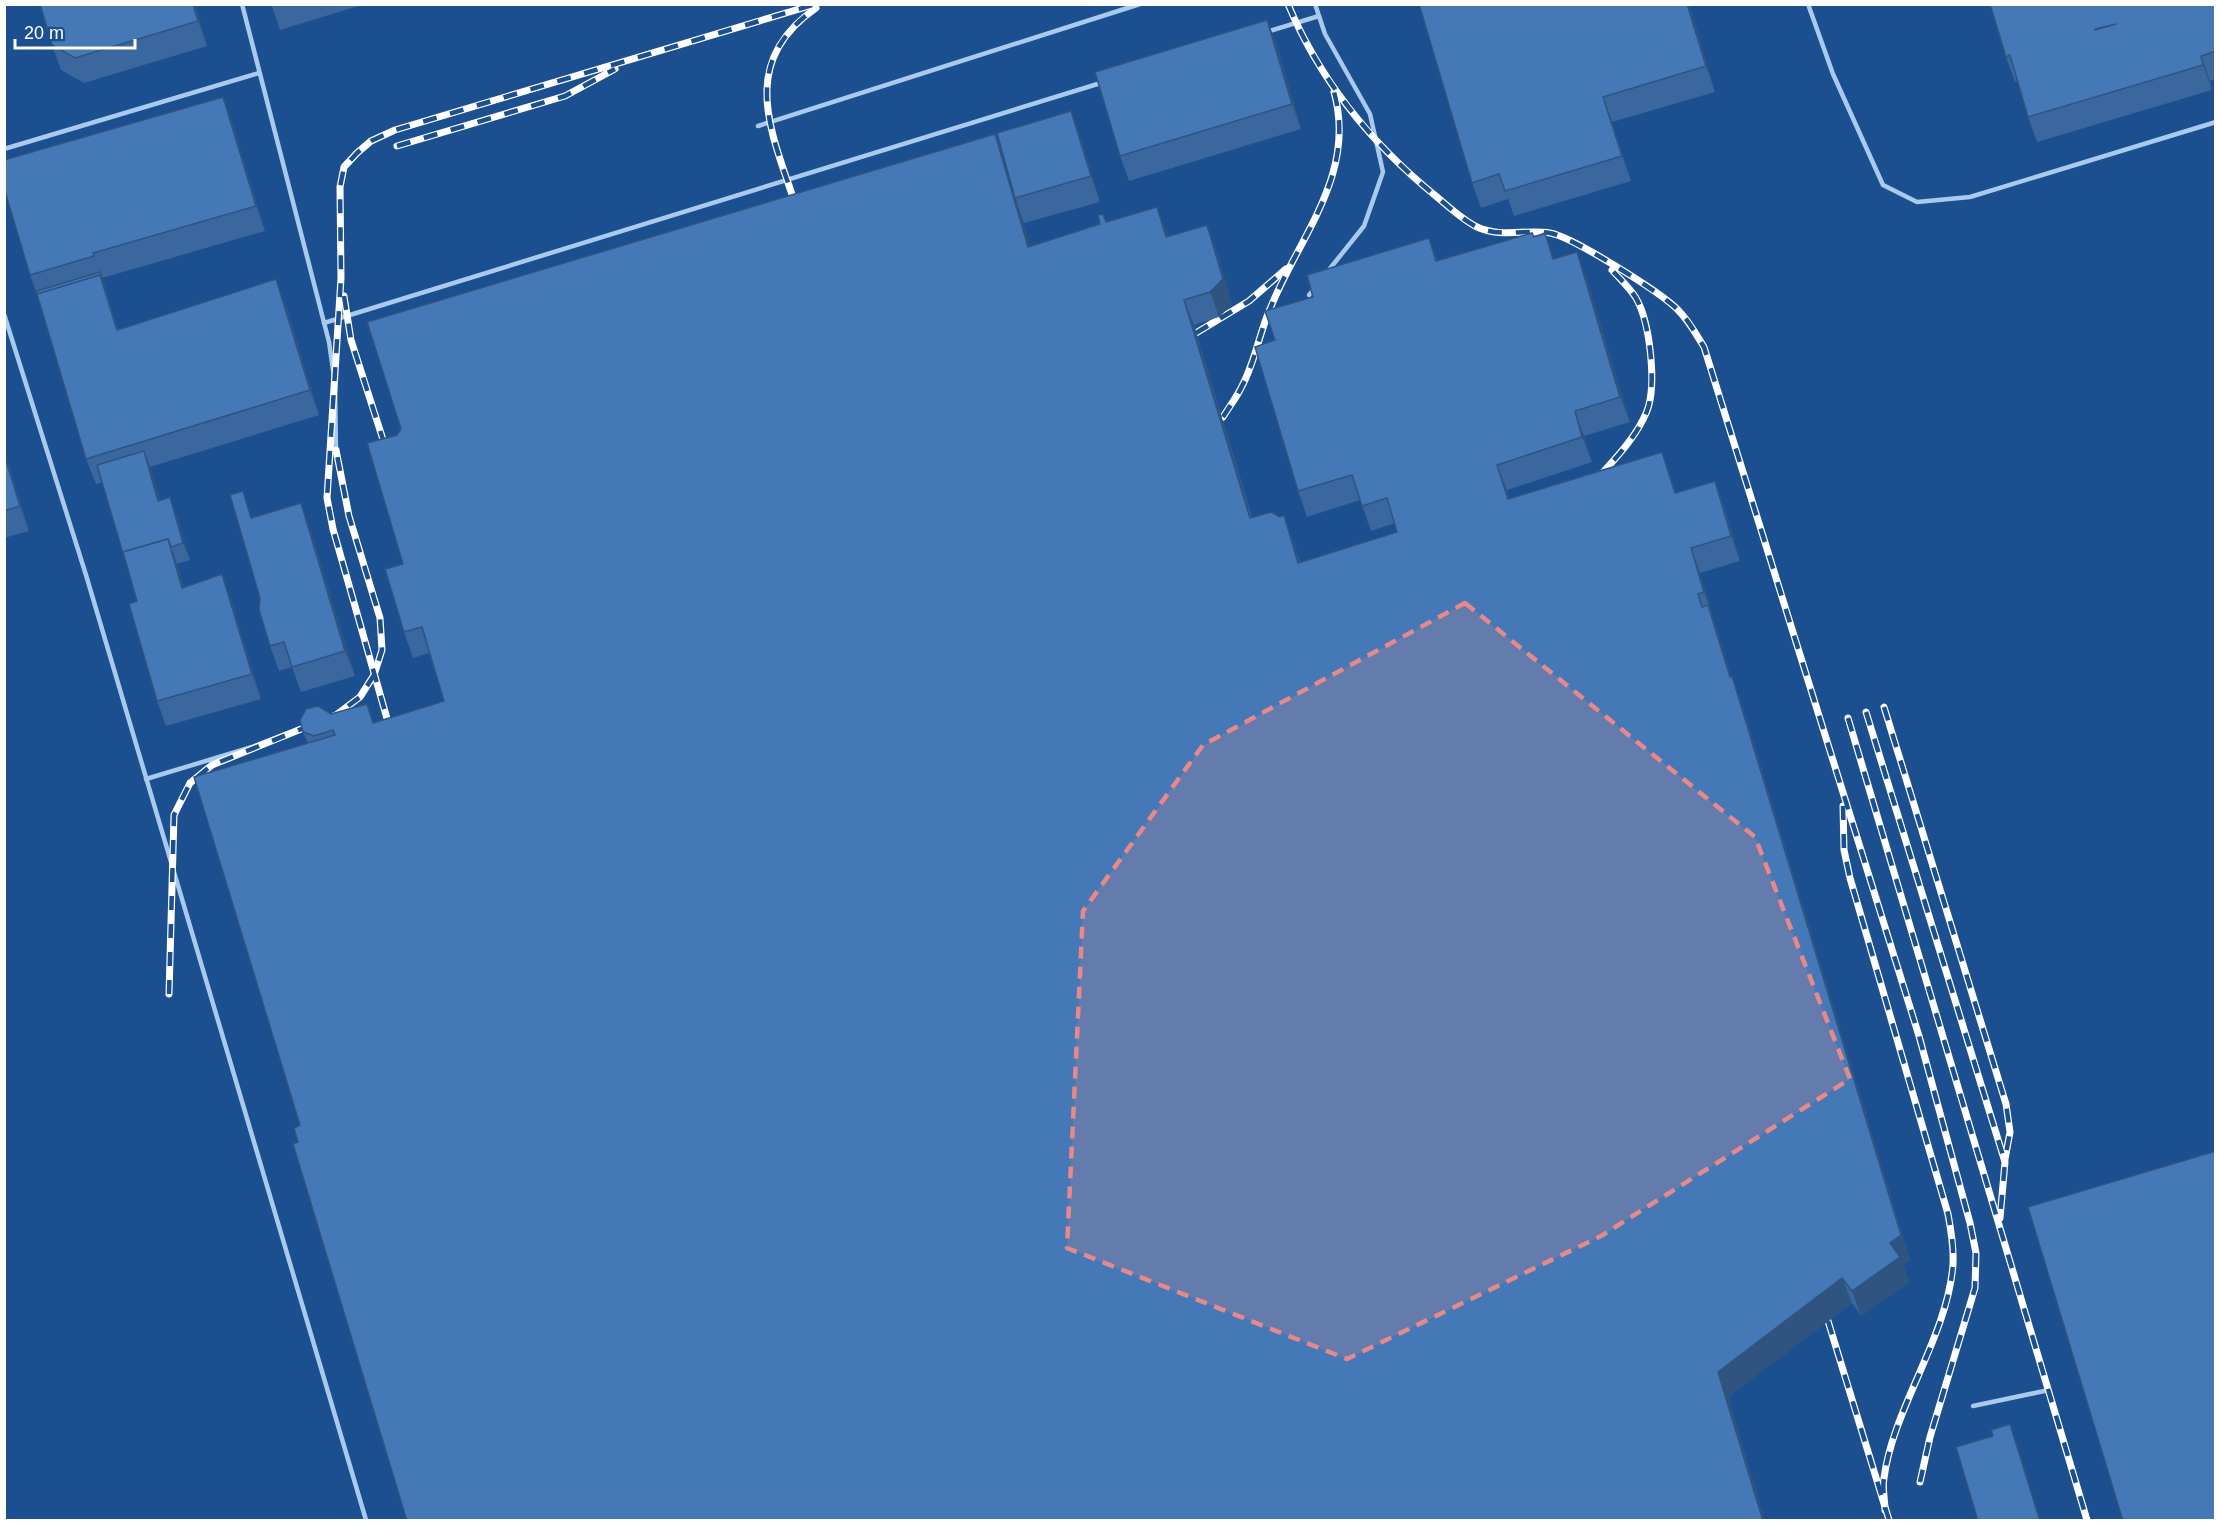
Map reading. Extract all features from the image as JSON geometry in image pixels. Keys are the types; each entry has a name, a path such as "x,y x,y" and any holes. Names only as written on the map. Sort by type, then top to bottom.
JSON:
{"lane":[{"path":"242,4 324,322 334,384 336,452 349,516 380,618 382,650 374,675 360,697 336,715 326,719"},
{"path":"758,126 1140,4"},
{"path":"1310,295 1364,225 1383,172 1370,114 1325,34 1315,4"},
{"path":"1808,4 1833,74 1883,185 1917,202 1970,197 2216,122"},
{"path":"1263,33 1319,16"},
{"path":"4,149 260,73"},
{"path":"324,322 1116,78"},
{"path":"4,314 146,779 366,1521"},
{"path":"146,779 252,747 315,723"},
{"path":"1973,1406 2049,1390 2087,1521"}],"highlighted area":[{"path":"1465,603 1755,837 1850,1079 1601,1236 1347,1359 1067,1248 1083,911 1203,745"}],"building":[{"path":"40,4 193,4 198,21 75,58 52,45"},
{"path":"1419,4 1687,4 1706,66 1603,97 1622,156 1505,191 1499,174 1472,183"},
{"path":"1990,4 2216,4 2216,51 2201,56 2203,65 2028,117 2010,55 2006,57"},
{"path":"1267,20 1292,104 1120,156 1095,72"},
{"path":"223,97 256,206 93,253 94,256 30,275 4,188 4,160"},
{"path":"1071,111 1091,176 1015,198 997,133"},
{"path":"995,134 1028,247 1100,224 1098,215 1103,214 1106,222 1157,207 1166,237 1207,225 1223,279 1210,292 1184,300 1250,518 1271,512 1280,517 1284,515 1298,563 1397,532 1387,498 1362,506 1352,475 1298,491 1255,347 1275,340 1265,311 1313,297 1307,275 1429,238 1436,261 1532,233 1534,237 1545,233 1553,259 1577,252 1620,397 1575,411 1582,437 1497,465 1508,499 1662,452 1675,493 1715,481 1731,536 1691,548 1704,592 1698,594 1702,607 1708,605 1730,677 1732,676 1901,1235 1890,1243 1900,1257 1852,1291 1842,1278 1718,1372 1763,1521 407,1521 293,1144 298,1142 294,1128 300,1125 194,777 335,735 333,730 314,736 303,732 300,720 306,709 318,706 331,714 367,704 373,723 444,701 422,627 404,632 385,569 403,564 367,443 397,435 401,429 367,322"},
{"path":"100,272 106,291 100,275 38,294 37,291"},
{"path":"100,275 117,330 276,279 310,390 86,459 37,294"},
{"path":"144,451 158,501 170,497 183,543 171,547 168,539 123,552 125,560 97,465"},
{"path":"4,454 20,506 4,511"},
{"path":"243,491 251,518 301,503 345,651 292,667 284,642 270,646 259,610 260,598 230,495"},
{"path":"168,539 182,588 222,574 252,674 157,701 129,604 137,601 123,552"},
{"path":"2216,1151 2216,1521 2123,1521 2028,1207"},
{"path":"2010,1424 2040,1521 1978,1521 1956,1447 1993,1436 1991,1430"}],"railway":[{"path":"392,736 333,529 327,498 341,278 340,187 344,167 371,141 395,130 816,4"},
{"path":"1288,4 1316,59 1351,110 1392,156 1452,209 1472,224 1486,230 1504,233 1550,233 1561,236 1596,254 1669,302 1686,319 1704,347 1919,1036 1970,1223 1976,1253 1975,1288 1930,1437 1920,1482"},
{"path":"797,209 771,127 767,101 768,76 776,52 791,30 816,8"},
{"path":"397,146 565,96 615,69"},
{"path":"1223,417 1246,377 1270,309 1332,178 1338,151 1339,122 1334,92"},
{"path":"1196,333 1249,301 1286,269"},
{"path":"1595,481 1637,430 1650,400 1652,370 1645,322 1634,294 1612,270"},
{"path":"344,296 351,340 388,455"},
{"path":"169,994 174,815 190,783 212,765 336,715 360,697 374,675 382,650 380,618 349,516 336,450"},
{"path":"1884,707 2006,1104 2010,1132 2005,1159"},
{"path":"1866,712 2005,1162 2000,1218"},
{"path":"1848,718 2087,1520"},
{"path":"1843,806 1844,850 1850,878 1948,1214 1953,1251 1949,1291 1941,1318 1889,1452 1883,1482 1885,1510"},
{"path":"1828,1321 1889,1520"}]}
